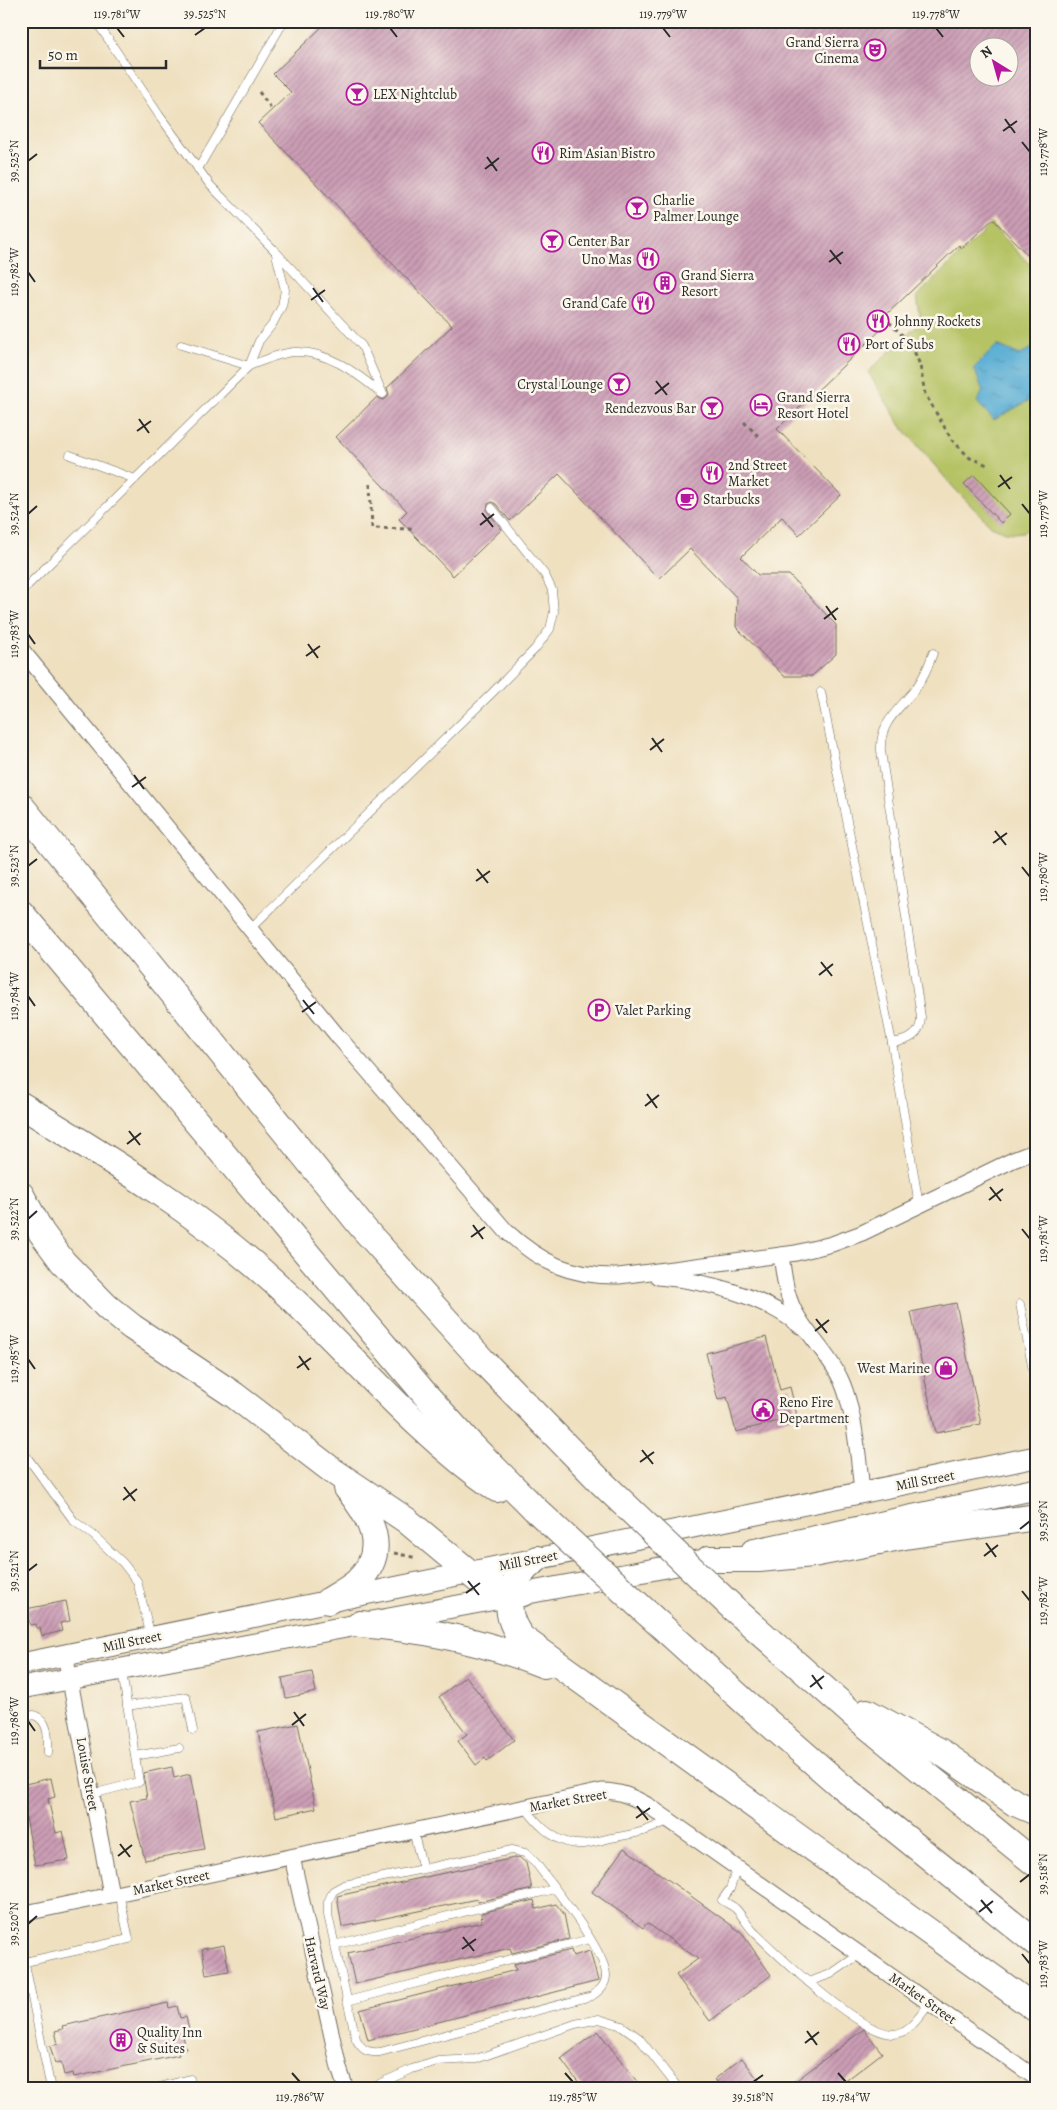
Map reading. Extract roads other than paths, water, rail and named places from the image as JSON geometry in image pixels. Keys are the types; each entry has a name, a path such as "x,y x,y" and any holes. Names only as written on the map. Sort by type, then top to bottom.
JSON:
{"highway":[{"path":"21,806 369,1235 482,1360 600,1482 732,1608 915,1766 1036,1864"},
{"path":"21,913 424,1393 533,1508 646,1612 840,1785 1036,1943"},
{"path":"21,1105 154,1187 219,1235 331,1335 375,1383 442,1447 498,1489 533,1508"},
{"path":"21,1195 32,1217 52,1248 85,1285 108,1307 132,1326 234,1395 333,1470 400,1516 468,1573 488,1585 514,1593"},
{"path":"328,1601 356,1583 365,1574 372,1559 375,1541 373,1530 366,1514 333,1470"},
{"path":"709,1559 759,1559 803,1555 905,1536 1036,1518"},
{"path":"537,1559 520,1572 514,1593 511,1618 515,1629 522,1638 1036,2009"},
{"path":"360,1624 424,1630 484,1644 553,1668 600,1693"},
{"path":"797,1665 843,1698 941,1752 1016,1803 1036,1812"}],"main road":[{"name":"Mill Street","path":"21,1664 1036,1457"},
{"name":"Mill Street","path":"21,1688 514,1593 709,1559 1036,1489"}],"street":[{"path":"21,649 371,1075 512,1236 531,1252 563,1269 591,1276 644,1276 684,1280 736,1293 762,1302 779,1311 818,1342"},
{"path":"619,1276 781,1255 840,1242 1013,1160 1036,1152"},
{"path":"781,1255 787,1295 792,1308 835,1367 847,1395 862,1492"},
{"name":"Louise Street","path":"65,1654 92,1794 115,1894"},
{"name":"Market Street","path":"21,1914 602,1791 615,1791 633,1797 668,1820 1036,2078"},
{"name":"Harvard Way","path":"292,1857 339,2068 346,2089"}],"lane":[{"path":"21,592 249,366 272,357 295,352 322,356 350,369 383,394 362,346 276,252 210,186 96,21"},
{"path":"198,169 284,21"},
{"path":"249,366 259,341 272,325 282,306 285,290 276,252"},
{"path":"181,345 249,366"},
{"path":"70,455 135,479"},
{"path":"250,929 492,693 535,649 550,629 554,612 552,590 545,575 492,508"},
{"path":"892,1043 905,1041 914,1036 920,1027 921,1017 881,751 881,736 890,718 917,686 926,672 933,653"},
{"path":"821,692 892,1043 919,1205"},
{"path":"1020,1304 1036,1386"},
{"path":"21,1449 74,1521 93,1534 123,1563 137,1581 151,1637"},
{"path":"92,1794 139,1782 122,1669"},
{"path":"127,1706 186,1697 193,1730"},
{"path":"21,1718 34,1715 42,1720 46,1726 48,1753"},
{"path":"135,1756 179,1748"},
{"path":"525,1807 535,1821 548,1833 565,1842 584,1844 642,1833 668,1820"},
{"path":"413,1831 423,1869"},
{"path":"512,1850 526,1853 535,1862 554,1889 604,1962 606,1977 602,1988 592,1996 380,2052 369,2053 361,2048 356,2039 328,1915 328,1902 332,1891 344,1885 512,1850"},
{"path":"737,1868 730,1889 722,1900 735,1908 748,1925 808,1982 856,2019 879,2030 894,2034 906,2030 930,2003"},
{"path":"334,1945 554,1889"},
{"path":"25,1962 129,1939 115,1894"},
{"path":"347,2001 590,1939"},
{"path":"21,1945 51,2089"},
{"path":"808,1982 831,1974 860,1954"},
{"path":"368,2089 412,2068 438,2061 476,2059 575,2024 599,2019 622,2026 639,2038 679,2089"},
{"path":"152,2089 190,2079"},
{"path":"388,2080 397,2089"}],"water":[{"path":"997,345 1020,355 1032,348 1036,352 1036,389 1028,401 994,420 977,402 983,391 974,368"}],"place":[{"name":"Grand Sierra Cinema","path":"875,50"},
{"name":"LEX Nightclub","path":"357,94"},
{"name":"Rim Asian Bistro","path":"543,153"},
{"name":"Charlie Palmer Lounge","path":"637,208"},
{"name":"Center Bar","path":"552,241"},
{"name":"Uno Mas","path":"648,259"},
{"name":"Grand Sierra Resort","path":"665,283"},
{"name":"Grand Cafe","path":"643,303"},
{"name":"Johnny Rockets","path":"878,321"},
{"name":"Port of Subs","path":"849,344"},
{"name":"Crystal Lounge","path":"619,384"},
{"name":"Grand Sierra Resort Hotel","path":"761,405"},
{"name":"Rendezvous Bar","path":"712,408"},
{"name":"2nd Street Market","path":"712,473"},
{"name":"Starbucks","path":"687,499"},
{"name":"Valet Parking","path":"599,1010"},
{"name":"West Marine","path":"946,1368"},
{"name":"Reno Fire Department","path":"763,1410"},
{"name":"Quality Inn & Suites","path":"121,2040"}]}
